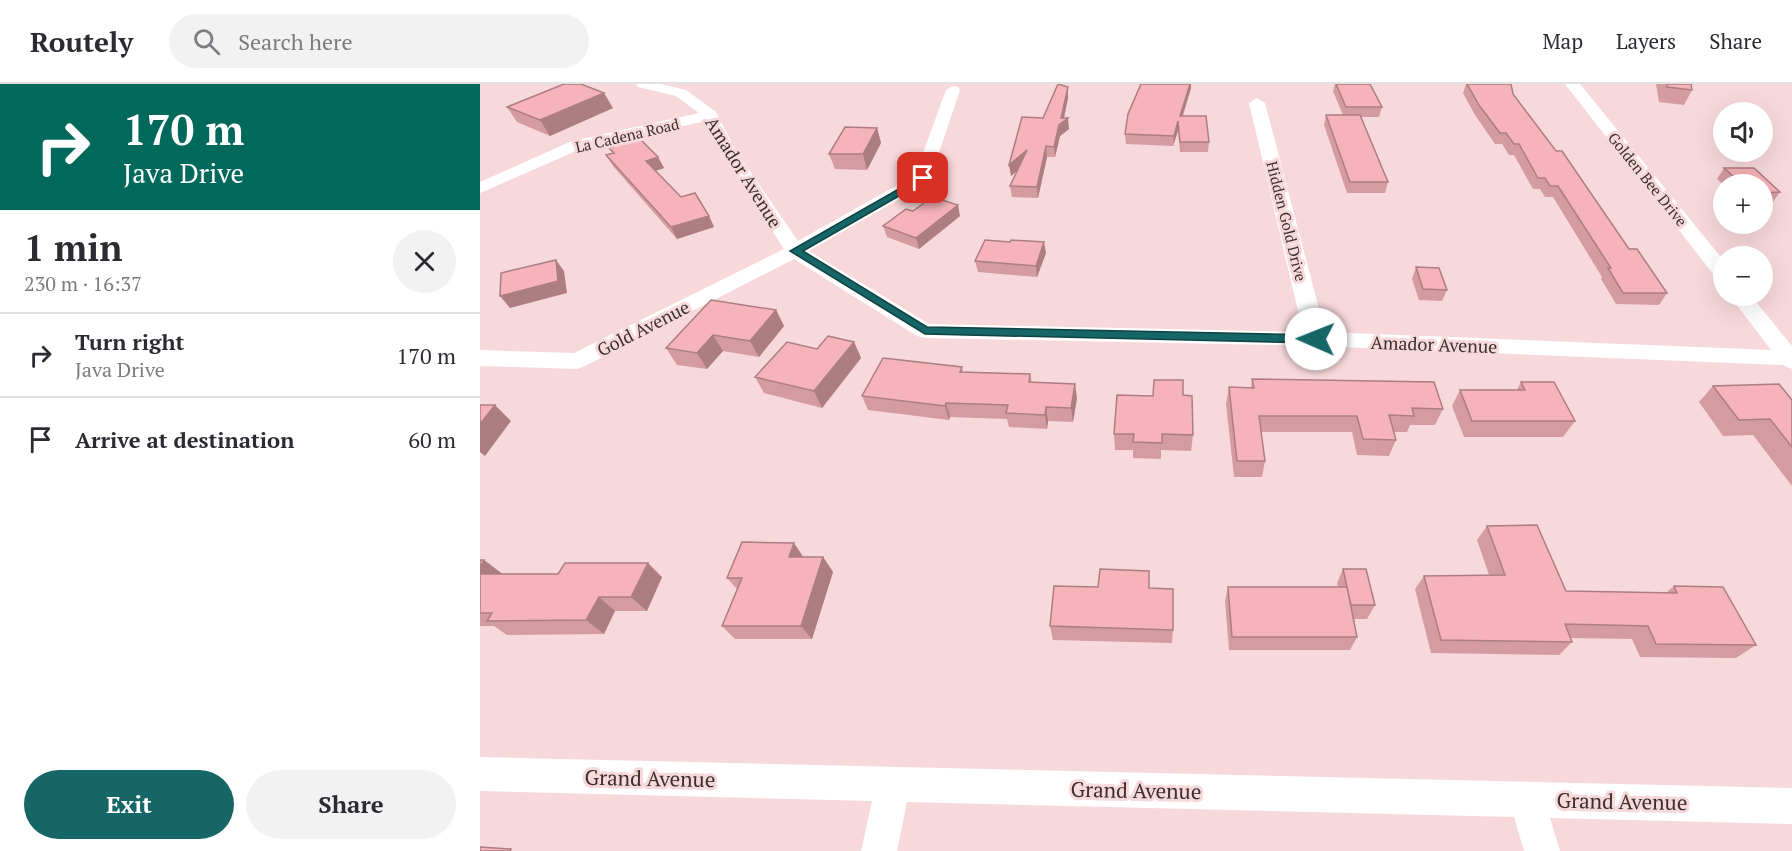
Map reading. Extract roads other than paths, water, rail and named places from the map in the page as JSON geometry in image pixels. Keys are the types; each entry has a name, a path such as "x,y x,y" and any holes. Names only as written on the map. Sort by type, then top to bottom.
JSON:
{"street":[{"name":"Amador Avenue","path":"644,84 681,93 711,115 728,151 795,251 925,331 1316,339 1791,359"},
{"name":"Golden Bee Drive","path":"1572,84 1713,261"},
{"name":"Gold Avenue","path":"480,358 577,361 795,251 923,178 953,90"},
{"name":"Hidden Gold Drive","path":"1257,104 1316,339"},
{"name":"La Cadena Road","path":"480,188 578,144 711,115"},
{"path":"1748,306 1791,359"},
{"name":"Grand Avenue","path":"480,774 1792,806"},
{"path":"879,851 893,784"},
{"path":"1526,799 1542,851"}]}
